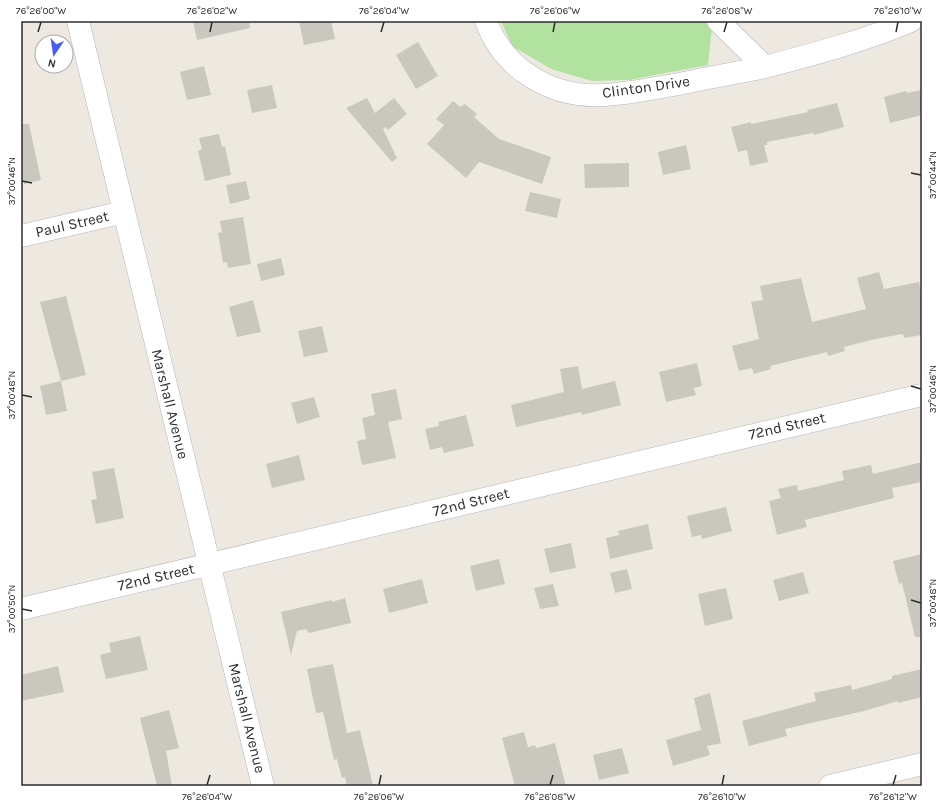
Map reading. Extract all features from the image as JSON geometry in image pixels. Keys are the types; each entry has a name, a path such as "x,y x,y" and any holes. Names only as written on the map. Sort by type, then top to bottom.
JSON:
{"street":[{"name":"Marshall Avenue","path":"78,21 263,786"},
{"name":"Clinton Drive","path":"486,21 492,36 505,56 522,72 543,84 566,92 602,95 635,92 765,67 846,45 889,31 911,21"},
{"path":"718,21 765,67"},
{"name":"Paul Street","path":"21,236 124,212"},
{"name":"72nd Street","path":"21,609 922,395"},
{"path":"830,786 922,764"}],"green space":[{"path":"501,21 706,21 712,27 708,65 629,80 592,81 551,69 512,46"}],"building":[{"path":"193,21 249,21 250,28 197,40"},
{"path":"299,21 331,21 335,39 304,45"},
{"path":"418,42 438,76 416,89 396,55"},
{"path":"204,66 211,95 187,100 180,72"},
{"path":"272,85 277,108 252,113 247,90"},
{"path":"922,90 922,115 890,123 884,97 906,91 907,93"},
{"path":"367,98 375,113 394,98 407,114 388,130 386,127 383,129 397,158 392,162 346,108"},
{"path":"453,101 460,107 465,104 477,114 474,117 499,139 551,157 542,184 479,162 466,178 427,144 444,125 436,119"},
{"path":"837,103 844,127 814,135 813,133 767,142 767,145 764,145 768,162 750,166 747,150 738,152 731,127 808,112 807,110"},
{"path":"21,124 29,124 41,180 24,184 21,173"},
{"path":"219,134 222,147 225,146 231,175 205,181 198,151 202,149 199,138"},
{"path":"686,145 691,169 663,175 658,152"},
{"path":"629,163 629,187 585,188 584,164"},
{"path":"246,181 250,199 230,204 226,185"},
{"path":"530,192 561,199 557,218 525,211"},
{"path":"243,217 251,264 228,268 227,262 223,263 218,233 222,232 220,221"},
{"path":"281,258 285,275 261,281 257,264"},
{"path":"879,272 884,289 919,282 922,297 922,335 904,338 903,334 875,339 844,347 845,351 828,356 827,352 770,366 771,369 754,374 752,368 739,371 732,346 759,339 751,302 763,300 760,286 801,278 812,322 866,309 857,278"},
{"path":"66,296 86,375 61,381 40,302"},
{"path":"253,300 261,332 237,337 229,307"},
{"path":"322,326 328,352 304,357 298,331"},
{"path":"697,363 702,386 694,388 696,395 666,402 659,372"},
{"path":"578,366 582,389 615,381 621,405 582,415 581,412 516,427 511,405 564,392 560,369"},
{"path":"61,381 67,411 46,415 40,386"},
{"path":"396,389 402,419 388,422 396,458 362,465 357,441 366,439 362,418 375,415 371,394"},
{"path":"314,397 320,417 297,424 291,403"},
{"path":"466,415 474,446 444,453 442,447 430,450 425,429 439,426 438,422"},
{"path":"299,455 305,480 272,488 266,464"},
{"path":"922,462 922,482 892,488 894,498 805,520 807,527 777,535 769,501 781,498 778,489 797,485 798,491 844,480 842,471 871,465 873,474"},
{"path":"114,468 124,518 96,524 91,500 97,499 92,472"},
{"path":"726,507 732,531 702,539 701,535 692,537 687,516"},
{"path":"648,524 653,549 610,559 606,538 619,535 618,531"},
{"path":"571,543 576,568 550,573 544,549"},
{"path":"922,554 922,637 915,637 902,583 899,584 893,561"},
{"path":"499,559 505,584 476,591 470,566"},
{"path":"627,569 632,589 615,593 610,573"},
{"path":"803,572 809,593 779,601 773,580"},
{"path":"422,579 428,603 389,613 383,589"},
{"path":"553,584 559,606 540,609 534,588"},
{"path":"726,588 733,619 705,626 698,594"},
{"path":"345,598 351,623 309,633 306,629 297,631 291,655 281,612"},
{"path":"140,636 148,670 106,679 100,655 111,652 109,643"},
{"path":"333,664 347,733 360,730 373,786 347,786 345,777 342,778 337,759 334,760 323,712 316,713 307,669"},
{"path":"58,666 64,692 21,701 21,675"},
{"path":"922,669 922,697 898,703 898,701 864,711 785,729 787,736 749,746 742,721 816,701 814,693 851,685 852,690 892,679 892,676"},
{"path":"710,693 721,743 707,746 710,755 673,766 666,740 701,730 694,698"},
{"path":"169,710 179,748 166,751 172,786 157,786 140,718"},
{"path":"524,732 528,747 535,745 536,748 555,743 566,786 515,786 502,738"},
{"path":"622,748 629,773 599,780 593,755"}]}
